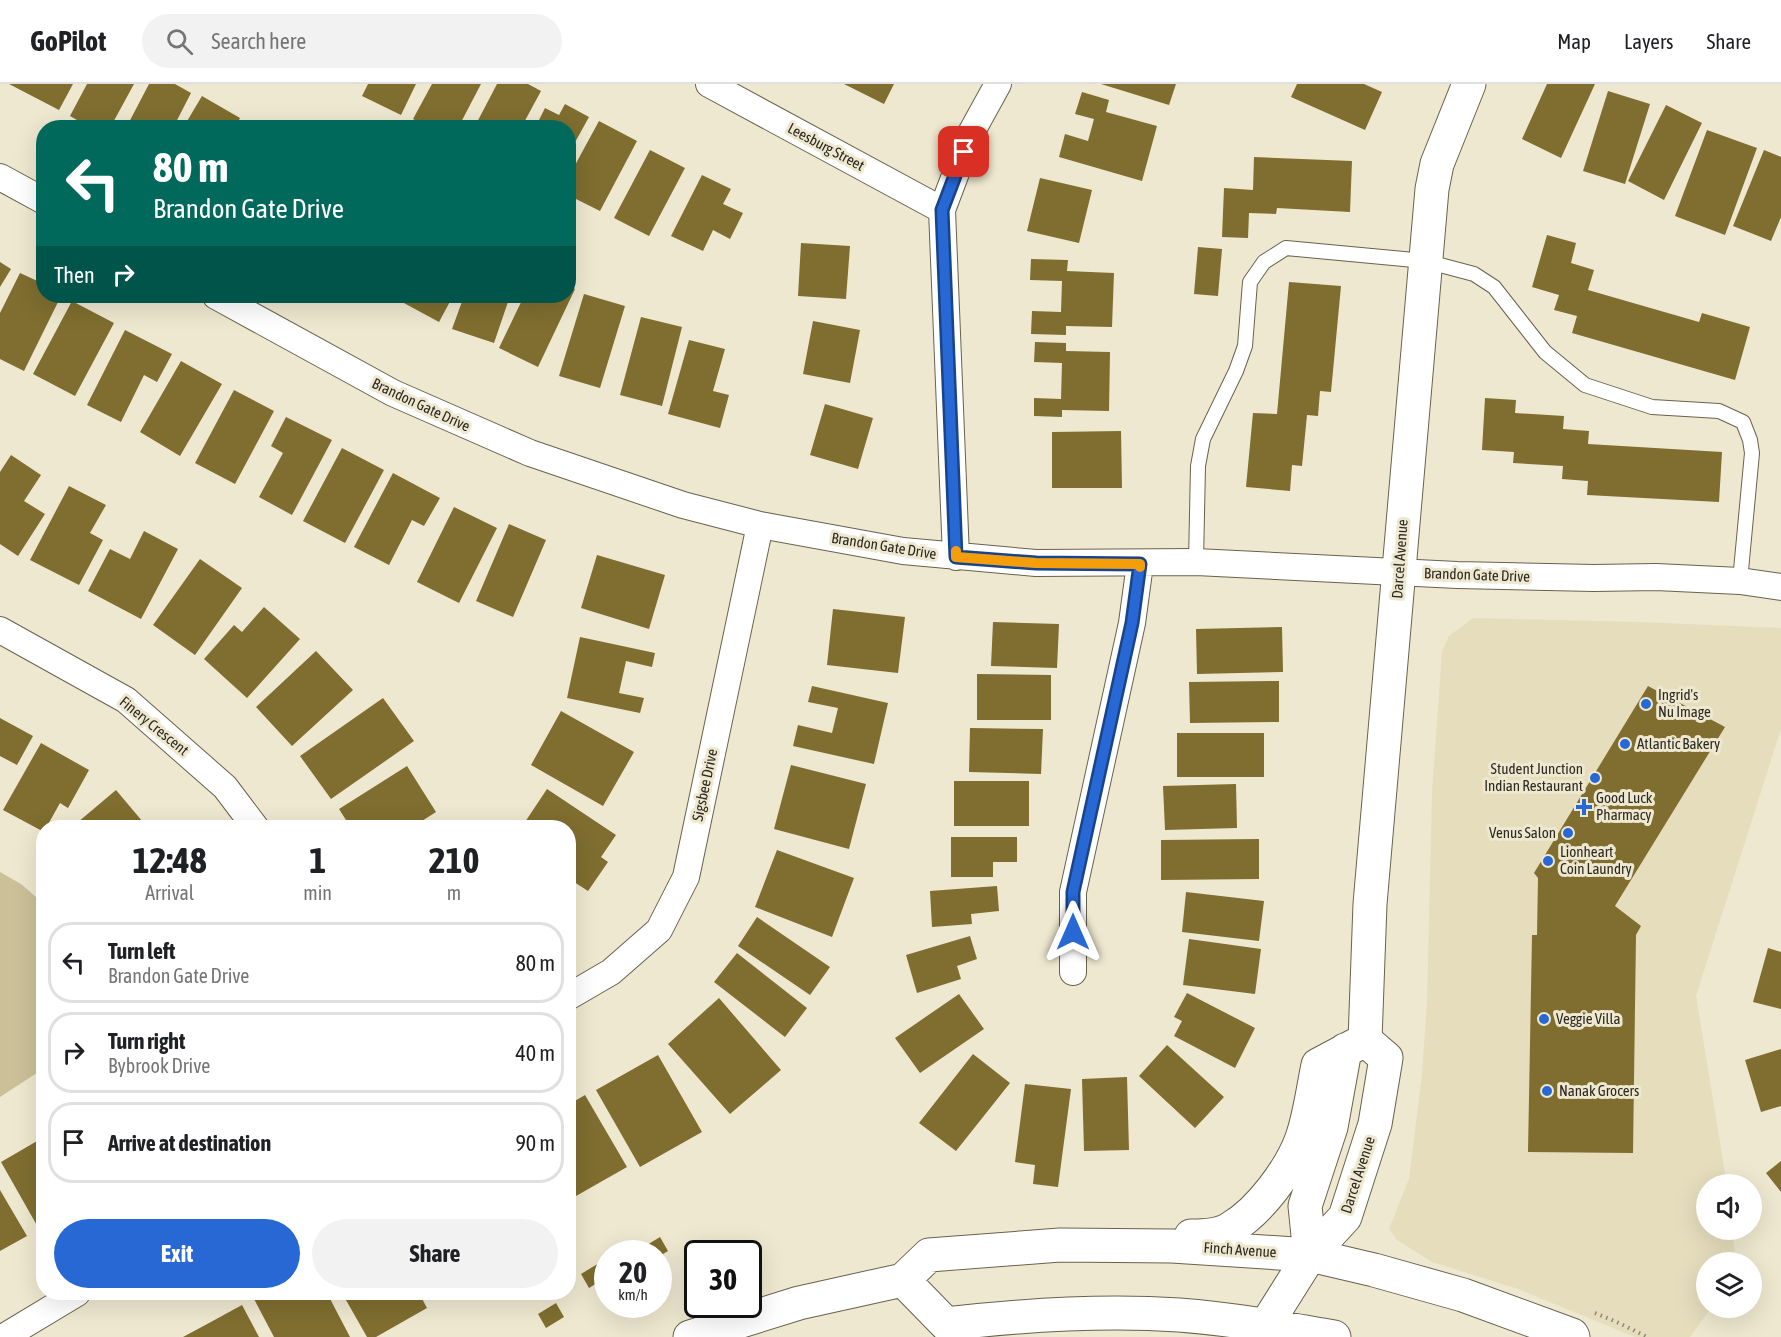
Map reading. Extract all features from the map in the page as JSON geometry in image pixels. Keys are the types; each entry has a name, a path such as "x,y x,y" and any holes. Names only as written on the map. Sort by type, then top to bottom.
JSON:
{"main road":[{"name":"Darcel Avenue","path":"1310,1255 1305,1206 1355,1045 1370,904 1432,189 1437,164 1469,84"},
{"path":"1060,1245 1073,1236 1202,1236 1230,1230 1252,1212 1292,1161 1302,1137 1318,1065 1355,1045"},
{"name":"Finch Avenue","path":"903,1280 929,1255 1060,1245 1181,1246 1310,1255 1374,1269 1463,1295 1573,1337"},
{"path":"1263,1331 1310,1255"},
{"path":"690,1337 800,1303 903,1280 945,1324 1036,1315 1106,1313 1179,1315 1263,1331 1334,1337"}],"street":[{"name":"Leesburg Street","path":"709,84 942,210"},
{"path":"956,557 942,210 971,133 998,84"},
{"path":"0,177 36,197"},
{"name":"Brandon Gate Drive","path":"229,303 393,393 486,435 530,453 683,506 760,525 903,551 1036,563 1196,562 1583,578 1656,577 1740,581 1781,587"},
{"name":"Sigsbee Drive","path":"576,992 611,972 659,930 686,876 760,525"},
{"path":"1073,972 1073,892 1132,623 1140,564"},
{"name":"Finery Crescent","path":"0,630 126,700 225,787 250,820"},
{"path":"4,1337 65,1300"}],"lane":[{"path":"1196,562 1198,466 1203,439 1236,371 1245,346 1250,282 1264,262 1286,248 1425,261 1474,274 1494,287 1545,352 1585,385 1652,407 1719,411 1743,423 1752,453 1740,581"}],"shaded area":[{"path":"1473,618 1781,628 1781,729 1696,996 1725,1174 1696,1174 1696,1240 1733,1240 1735,1252 1696,1252 1696,1318 1704,1318 1690,1337 1635,1337 1518,1289 1432,1262 1397,1240 1389,1229 1409,1179 1422,1074 1427,1003 1432,793 1442,651 1449,636"},
{"path":"0,872 21,884 36,897 36,1074 0,1097"}],"building":[{"path":"9,84 73,84 59,110"},
{"path":"87,84 134,84 114,120 77,120 70,116"},
{"path":"149,84 175,84 191,93 177,120 130,120"},
{"path":"368,84 416,84 401,115 362,96"},
{"path":"432,84 481,84 462,120 413,119"},
{"path":"497,84 528,84 541,91 525,120 478,120"},
{"path":"844,84 894,84 884,104"},
{"path":"1101,84 1176,84 1169,105"},
{"path":"1297,84 1364,84 1382,92 1365,130 1291,97"},
{"path":"1547,84 1595,84 1561,158 1522,139"},
{"path":"1608,91 1650,104 1625,184 1583,171"},
{"path":"1082,92 1109,100 1106,112 1157,126 1142,181 1059,157 1065,134 1088,141 1094,119 1075,114"},
{"path":"202,96 240,118 239,120 188,120"},
{"path":"565,104 589,117 576,141 576,120 539,120 545,108 559,115"},
{"path":"1666,105 1702,123 1664,200 1628,181"},
{"path":"599,121 637,141 600,211 576,199 576,163"},
{"path":"1707,130 1757,148 1725,235 1675,216"},
{"path":"650,150 685,168 649,236 614,218"},
{"path":"1764,150 1781,157 1781,217 1771,241 1733,226"},
{"path":"1254,157 1352,161 1350,212 1277,208 1276,214 1249,213 1248,238 1222,237 1224,188 1253,190"},
{"path":"702,175 731,189 723,204 743,213 730,239 713,230 703,251 671,236"},
{"path":"1040,178 1092,190 1079,243 1027,231"},
{"path":"1547,235 1576,243 1571,263 1594,270 1588,290 1699,322 1702,313 1750,327 1735,380 1572,333 1577,316 1554,310 1559,295 1532,287"},
{"path":"801,243 850,246 846,299 798,296"},
{"path":"1198,247 1222,249 1218,296 1194,294"},
{"path":"1031,259 1068,260 1067,271 1114,273 1112,327 1066,326 1066,335 1031,334 1032,311 1061,312 1062,281 1030,280"},
{"path":"0,262 11,269 0,287"},
{"path":"20,273 36,280 36,303 58,303 24,371 0,359 0,313"},
{"path":"1289,282 1341,286 1331,392 1320,391 1318,416 1307,415 1302,466 1292,465 1290,491 1246,487 1253,413 1277,414"},
{"path":"584,294 625,306 600,388 559,376"},
{"path":"71,303 76,303 114,323 75,396 33,374"},
{"path":"404,303 449,303 439,322"},
{"path":"461,303 508,303 494,343 452,329"},
{"path":"521,303 568,303 538,367 499,348"},
{"path":"641,317 682,327 662,406 620,395"},
{"path":"813,321 860,330 850,383 803,374"},
{"path":"125,330 172,354 157,382 144,375 121,422 87,405"},
{"path":"689,340 725,349 713,391 729,395 720,428 668,414"},
{"path":"1035,342 1066,343 1066,351 1110,352 1109,411 1062,410 1062,417 1034,416 1034,398 1061,399 1062,363 1034,362"},
{"path":"181,361 222,384 180,456 140,432"},
{"path":"234,390 274,411 235,484 195,463"},
{"path":"1485,398 1516,400 1515,413 1564,416 1563,429 1589,431 1588,444 1722,452 1719,502 1587,495 1588,481 1562,479 1563,466 1513,463 1514,452 1482,450"},
{"path":"825,404 873,418 858,469 810,455"},
{"path":"286,417 332,440 292,515 259,497 283,453 271,446"},
{"path":"1121,431 1122,488 1052,488 1052,432"},
{"path":"342,448 384,470 345,543 303,521"},
{"path":"11,455 41,475 24,501 45,514 18,556 0,544 0,472"},
{"path":"393,473 440,498 424,526 412,520 389,565 354,547"},
{"path":"69,486 106,505 90,533 103,540 79,585 30,560"},
{"path":"454,507 497,528 459,603 417,582"},
{"path":"509,524 546,540 513,617 476,601"},
{"path":"144,531 178,549 141,619 88,591 110,549 130,559"},
{"path":"597,555 665,575 649,629 581,608"},
{"path":"200,559 242,588 195,655 153,625"},
{"path":"264,607 300,639 247,698 204,659 234,625 242,632"},
{"path":"833,609 905,617 898,673 827,665"},
{"path":"993,622 1059,624 1057,668 991,666"},
{"path":"1282,627 1283,672 1197,674 1196,629"},
{"path":"580,637 655,653 652,667 626,661 619,693 644,698 640,713 567,698"},
{"path":"316,651 353,690 292,746 256,707"},
{"path":"977,674 1051,675 1051,720 977,720"},
{"path":"1279,681 1279,722 1190,723 1189,682"},
{"path":"812,686 888,703 874,764 793,746 798,725 832,733 838,708 808,702"},
{"path":"1648,686 1725,727 1615,906 1641,926 1636,935 1633,1153 1528,1152 1532,935 1537,935 1538,878 1534,873"},
{"path":"383,698 414,741 331,799 300,756"},
{"path":"561,711 634,752 603,806 531,765"},
{"path":"0,718 33,736 17,765 0,756"},
{"path":"970,728 1043,729 1041,774 969,772"},
{"path":"1177,733 1264,733 1264,777 1177,777"},
{"path":"41,743 89,770 68,808 60,803 50,820 36,820 36,828 3,810"},
{"path":"791,765 866,784 849,849 774,829"},
{"path":"407,766 436,812 424,820 346,820 339,809"},
{"path":"954,781 1029,781 1029,826 954,826"},
{"path":"1236,784 1237,828 1165,830 1163,786"},
{"path":"547,789 616,835 601,857 608,862 588,891 576,883 576,820 526,820"},
{"path":"116,790 141,820 80,820"},
{"path":"951,837 1017,837 1017,862 993,862 993,877 951,877"},
{"path":"1259,839 1259,879 1161,880 1161,840"},
{"path":"777,850 854,878 832,937 755,907"},
{"path":"997,886 999,911 971,914 972,924 932,927 930,891"},
{"path":"1186,892 1264,901 1259,941 1182,932"},
{"path":"757,917 830,967 810,995 738,946"},
{"path":"970,936 977,959 957,966 961,979 917,993 906,955"},
{"path":"1189,939 1261,949 1255,994 1183,985"},
{"path":"1768,948 1781,952 1781,1009 1753,1002"},
{"path":"737,953 807,1008 785,1037 714,982"},
{"path":"1187,993 1255,1028 1235,1068 1174,1036 1182,1021 1174,1017"},
{"path":"959,994 984,1029 920,1073 895,1038"},
{"path":"719,998 781,1070 730,1114 668,1044"},
{"path":"1167,1045 1224,1097 1195,1128 1139,1076"},
{"path":"1781,1049 1781,1106 1761,1112 1745,1060"},
{"path":"973,1054 1010,1083 956,1151 919,1123"},
{"path":"658,1055 702,1132 640,1167 596,1090"},
{"path":"1127,1077 1129,1150 1084,1151 1082,1079"},
{"path":"1025,1084 1071,1089 1058,1187 1033,1184 1035,1165 1015,1162"},
{"path":"585,1095 627,1167 576,1196 576,1100"},
{"path":"36,1142 36,1224 1,1162"},
{"path":"1781,1161 1781,1192 1766,1173"},
{"path":"0,1190 27,1236 0,1251"},
{"path":"594,1266 594,1285 589,1288 581,1274"},
{"path":"255,1300 331,1300 350,1337 274,1337"},
{"path":"346,1300 423,1300 427,1308 376,1337 367,1337"},
{"path":"556,1303 564,1317 546,1328 538,1314"},
{"path":"242,1305 259,1337 183,1337 209,1323"}],"slow traffic":[{"path":"956,551 956,557 1036,563 1140,564 1140,567"}],"place":[{"name":"Ingrid's Nu Image","path":"1646,704"},
{"name":"Atlantic Bakery","path":"1625,744"},
{"name":"Student Junction Indian Restaurant","path":"1595,778"},
{"name":"Good Luck Pharmacy","path":"1584,807"},
{"name":"Venus Salon","path":"1568,833"},
{"name":"Lionheart Coin Laundry","path":"1548,861"},
{"name":"Veggie Villa","path":"1544,1019"},
{"name":"Nanak Grocers","path":"1547,1091"}],"route":[{"path":"964,152 942,210 956,557 1036,563 1140,564 1132,623 1073,892 1073,932"}]}
